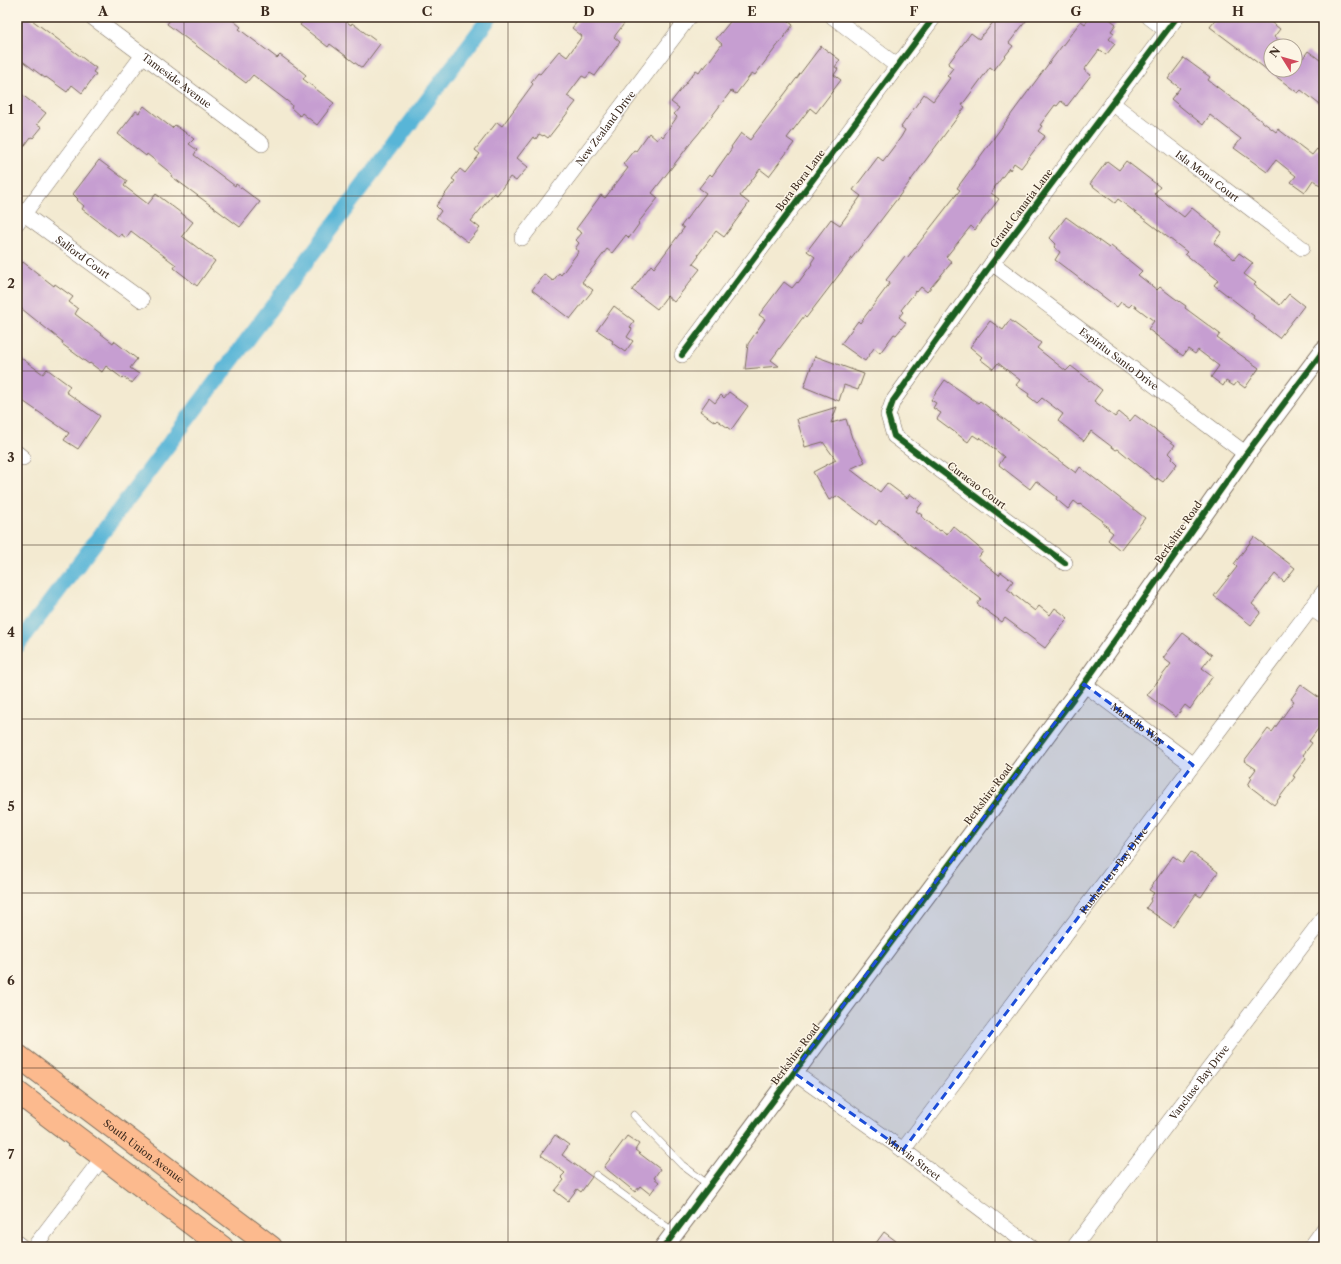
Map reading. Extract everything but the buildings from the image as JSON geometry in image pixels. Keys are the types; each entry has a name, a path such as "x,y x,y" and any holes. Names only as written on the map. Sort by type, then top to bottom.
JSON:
{"main road":[{"name":"South Union Avenue","path":"17,1056 271,1247"},
{"path":"17,1092 222,1247"}],"street":[{"name":"Tameside Avenue","path":"92,17 262,144"},
{"name":"New Zealand Drive","path":"522,238 689,17"},
{"path":"833,17 897,66"},
{"name":"Bora Bora Lane","path":"682,355 934,17"},
{"path":"1148,17 1167,31"},
{"name":"Grand Canaria Lane","path":"888,415 893,401 992,263 1177,17"},
{"path":"20,218 143,55"},
{"name":"Isla Mona Court","path":"1112,103 1302,248"},
{"name":"Salford Court","path":"20,218 142,300"},
{"name":"Espiritu Santo Drive","path":"992,263 1246,454"},
{"name":"Berkshire Road","path":"669,1240 1084,684 1246,454 1324,350"},
{"name":"Curacao Court","path":"888,415 894,436 1065,563"},
{"name":"Rushcutters Bay Drive","path":"903,1150 1324,591"},
{"path":"1311,608 1324,617"},
{"name":"Martello Way","path":"1084,684 1193,765"},
{"name":"Vancluse Bay Drive","path":"1074,1247 1324,917"},
{"name":"Marvin Street","path":"793,1072 903,1150 1031,1247"},
{"path":"34,1247 103,1157"},
{"path":"1311,1247 1324,1230"},
{"path":"17,1243 22,1247"}],"lane":[{"path":"634,1114 682,1165 710,1186"},
{"path":"596,1175 669,1240"}],"highlighted area":[{"path":"1084,684 1193,765 903,1150 793,1072"}],"waterway":[{"path":"17,646 490,17"}],"cycle path":[{"path":"682,355 934,17"},
{"path":"1065,563 894,436 888,415 893,401 992,263 1177,17"},
{"path":"664,1247 1084,684 1246,454 1324,350"}]}
